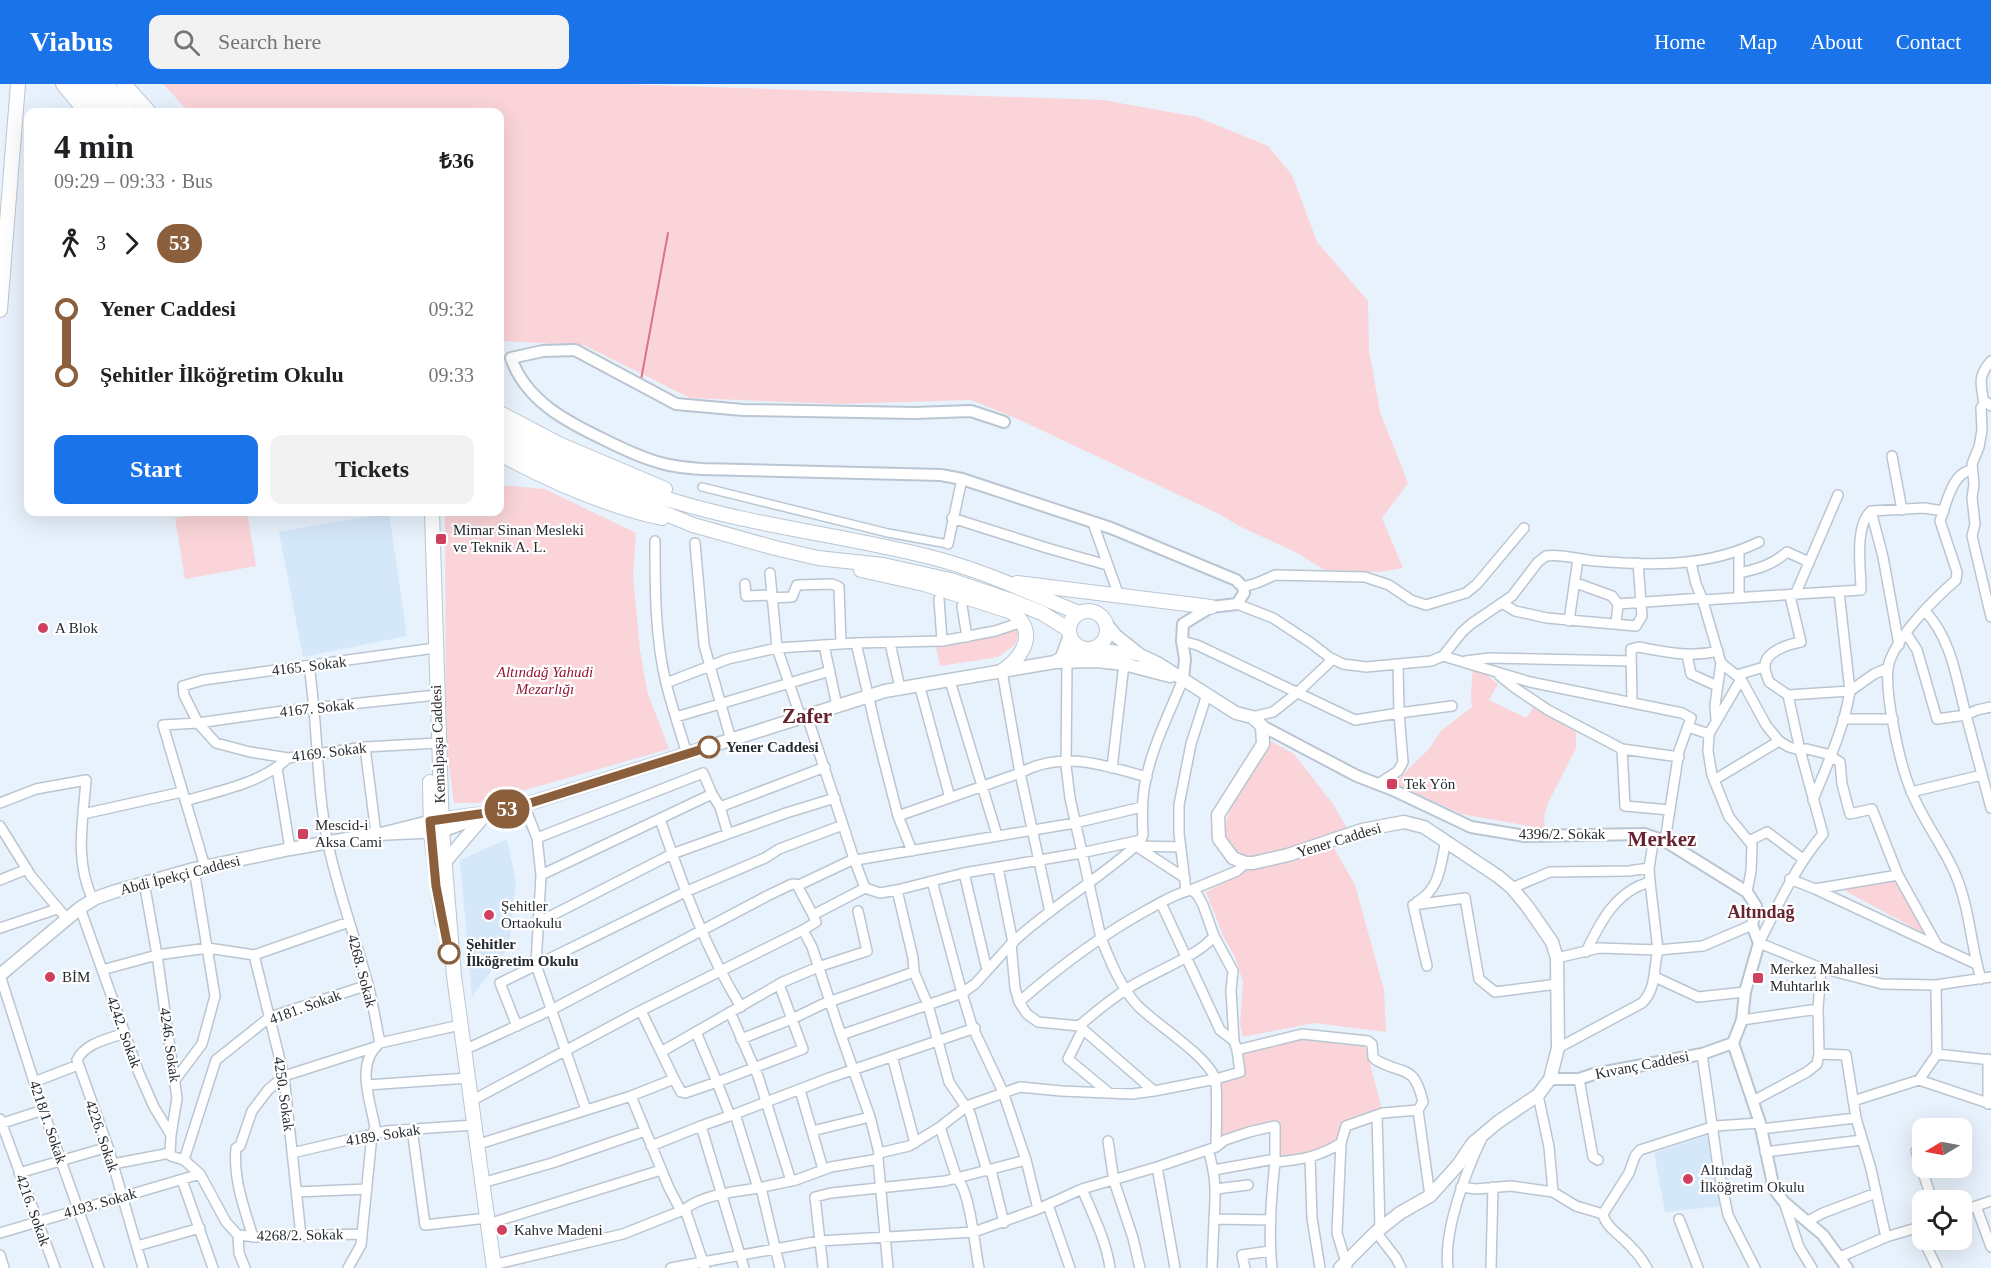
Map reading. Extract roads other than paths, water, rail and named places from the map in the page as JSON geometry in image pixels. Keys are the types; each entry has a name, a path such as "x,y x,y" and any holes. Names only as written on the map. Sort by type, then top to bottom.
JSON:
{"main road":[{"path":"0,310 18,84"},
{"path":"17,99 27,84"},
{"path":"63,84 83,108"},
{"path":"76,84 97,108"},
{"path":"90,84 110,108"},
{"path":"106,84 127,108"},
{"path":"124,84 145,108"},
{"path":"504,415 559,444 716,512"},
{"path":"504,429 693,525"},
{"path":"504,442 544,463 626,490 716,512 929,557 1006,582 1079,613"},
{"path":"504,456 547,477 620,507 879,575 924,584 1012,612 1022,622 1026,634 1024,646 1015,663 1002,671"},
{"path":"425,516 432,648"},
{"name":"Kemalpaşa Caddesi","path":"432,516 434,743 440,799 436,826 441,918 454,976"},
{"path":"818,558 883,565 950,580 1012,600 1042,613 1070,632 1075,643 1090,649 1115,650 1140,655"},
{"path":"1006,582 1211,607"},
{"path":"1061,660 1072,620 1079,613 1089,611 1098,613 1116,636 1140,655 1236,713 1252,717 1262,726 1263,744 1218,815 1219,839 1233,858 1246,863"},
{"path":"434,743 436,826 524,805 869,696 919,684 950,681 1061,660 1090,649 1105,640 1107,625"},
{"path":"1061,660 1124,664 1183,679"},
{"path":"440,799 456,809 486,813"},
{"path":"445,862 486,813"},
{"name":"Yener Caddesi","path":"1246,863 1288,855 1362,831 1404,822 1424,827 1446,841 1512,888 1552,942 1557,958 1558,1048 1550,1079"},
{"name":"Abdi İpekçi Caddesi","path":"0,975 80,908 93,900 144,882 290,849 412,826 436,826"},
{"name":"Kemalpaşa Caddesi","path":"436,826 445,862 454,976 494,1266"},
{"name":"Abdi İpekçi Caddesi","path":"380,833 436,826"},
{"path":"1344,1266 1378,1230 1400,1213 1430,1196 1484,1132 1538,1095 1550,1079"}],"street":[{"path":"1004,422 971,411 915,413 743,410 676,404 575,350 543,351 511,358 515,371 530,392 567,422 658,463 702,469 941,475 962,479 1093,523 1236,580 1243,587 1244,593 1237,604"},
{"path":"1991,361 1981,376 1988,405 1981,408 1982,430 1972,470 1974,484 1972,507 1975,524 1972,540 1991,617"},
{"path":"1892,456 1902,510"},
{"path":"1972,470 1965,470 1957,478 1940,521 1957,572 1956,580 1939,595 1906,633 1890,659 1888,685 1900,756 1911,792 1954,870 1969,917 1980,979"},
{"path":"702,487 888,533 948,543 962,479"},
{"path":"1838,495 1793,596 1801,642 1775,652 1764,667 1739,677 1709,734 1708,751 1714,780 1729,817 1752,845 1747,892 1756,906 1752,925 1759,943 1821,968 1882,984 1936,985 1991,977"},
{"path":"1871,511 1924,507 1944,511"},
{"path":"1618,604 1793,596 1861,590 1861,532 1864,520 1871,511"},
{"path":"1871,511 1883,558 1899,645"},
{"path":"952,518 1107,565"},
{"path":"1093,523 1119,596"},
{"path":"1243,587 1275,575 1365,577 1389,585 1411,600 1426,605 1466,593 1477,584 1524,528"},
{"path":"655,542 660,652 666,683 687,754"},
{"path":"1183,624 1211,607 1237,604 1273,618 1343,664 1366,667 1431,661 1443,656 1462,632 1512,596 1542,558 1551,555 1638,563 1691,563 1716,559 1759,542"},
{"path":"695,543 704,645 731,740"},
{"path":"1739,551 1739,598"},
{"path":"1739,573 1765,567 1776,562 1787,552 1809,562"},
{"path":"1569,621 1578,559"},
{"path":"1502,603 1515,611 1547,618 1635,626 1642,616 1638,563"},
{"path":"1691,563 1721,663 1715,705 1716,720"},
{"path":"770,573 777,648 789,683 825,766 865,888 880,894 964,873 1138,843 1181,848"},
{"path":"1576,583 1612,596 1618,604 1616,624"},
{"path":"745,584 746,596 771,597 792,597 797,585 832,584 839,587 841,644"},
{"path":"1813,800 1830,758 1850,692 1839,592"},
{"path":"939,598 942,641"},
{"path":"841,1035 962,993 975,984 1012,944 1138,843 1147,777 1158,739 1183,679 1185,659 1182,641 1183,624 1176,602"},
{"path":"962,606 967,637"},
{"path":"1925,611 1936,623 1945,640 1957,674 1991,808"},
{"path":"666,683 728,658 777,648 942,641 994,631 1022,622"},
{"path":"1906,633 1917,650 1937,719 1966,715 1991,707"},
{"path":"1182,641 1197,645 1355,720 1452,706"},
{"path":"856,643 898,816 912,851"},
{"path":"890,643 900,688"},
{"path":"824,645 837,706"},
{"path":"1632,703 1631,649 1639,647 1687,656 1718,651"},
{"name":"4165. Sokak","path":"183,686 203,680 432,648"},
{"path":"1443,656 1530,682 1682,713 1691,718 1679,757 1665,841"},
{"path":"1687,656 1691,674 1717,686"},
{"path":"1464,661 1489,658 1631,661"},
{"path":"1252,717 1273,712 1334,659"},
{"path":"1061,660 1066,759 1075,823 1101,938 1110,960 1139,1007 1205,1063 1216,1079 1212,1148 1216,1189 1212,1268"},
{"path":"1721,663 1739,677 1766,724 1779,741 1789,747 1807,749 1839,762 1850,814 1872,809 1898,875 1938,947"},
{"path":"1112,768 1124,664"},
{"path":"1378,784 1398,771 1402,762 1398,665"},
{"name":"4268. Sokak","path":"309,666 328,842 348,922 368,985 377,1045"},
{"path":"1764,667 1769,682 1788,695 1850,692 1874,674 1888,668"},
{"path":"676,717 830,671"},
{"path":"1002,671 1020,773 1050,912"},
{"path":"1496,672 1548,710 1622,749 1679,757"},
{"path":"950,681 997,835"},
{"path":"919,684 950,798"},
{"name":"4169. Sokak","path":"183,686 184,695 198,723 216,743 288,758 365,747 434,743"},
{"path":"494,1266 624,1234 683,1210 693,1203 790,1181 823,1169 878,1156 915,1143 966,1106 1020,1087 1132,1094 1216,1079 1240,1072 1235,1046 1233,970 1214,936 1197,894 1189,890 1181,848 1179,805 1191,744 1207,694"},
{"name":"4167. Sokak","path":"184,797 163,725 198,723 433,695"},
{"path":"1788,695 1823,834 1790,879 1759,943 1745,992 1742,1020 1733,1043 1761,1126 1774,1189 1784,1202 1823,1235 1847,1268"},
{"path":"1843,719 1893,719"},
{"name":"4396/2. Sokak","path":"1262,726 1357,776 1471,827 1525,836 1644,834 1665,841 1747,892"},
{"path":"1688,727 1709,734"},
{"path":"1714,780 1779,741"},
{"path":"365,747 380,833"},
{"path":"1622,749 1625,806 1670,810"},
{"path":"83,814 229,788 277,768 288,758"},
{"path":"898,816 1020,773 1033,766 1066,759 1147,777"},
{"path":"720,807 825,766"},
{"path":"277,768 290,849"},
{"path":"537,838 703,773 720,807 729,834"},
{"path":"1911,792 1983,775"},
{"path":"0,803 36,789 86,780 80,854 85,882 93,900"},
{"path":"541,875 712,794"},
{"path":"175,1080 202,1044 215,996 200,868 184,797"},
{"path":"538,922 672,855 799,808 835,798"},
{"path":"524,805 537,838 541,875 536,965 586,1110"},
{"path":"464,1050 551,1010 769,895 855,860 1075,823 1143,807"},
{"path":"660,819 701,931 719,972 741,1007"},
{"path":"517,1026 500,982 685,892 765,858 779,849 843,825"},
{"path":"0,826 27,869 67,919"},
{"path":"1749,841 1767,831 1803,859"},
{"path":"1558,1048 1642,1003 1650,991 1655,977 1658,950 1649,868 1654,837"},
{"path":"1413,905 1427,896 1439,877 1446,841"},
{"path":"1138,843 1185,878"},
{"path":"1019,1002 1085,947 1161,903 1237,871 1246,863"},
{"path":"998,868 1012,944 1015,988 1019,1002 1027,1014 1038,1022 1081,1028 1154,1091"},
{"path":"1512,888 1550,872 1629,871 1649,868"},
{"path":"0,880 27,869"},
{"path":"964,873 987,970"},
{"path":"1815,889 1898,875"},
{"path":"1790,879 1976,964"},
{"path":"932,881 962,993 1002,1092 1026,1160 1038,1209"},
{"name":"4246. Sokak","path":"144,882 157,955 177,1098 171,1135"},
{"path":"1586,951 1600,923 1618,899 1638,885 1650,882"},
{"path":"471,1101 816,922 797,885"},
{"path":"813,915 865,888"},
{"path":"897,890 913,958 914,972 928,1005 949,1082 966,1106 989,1170 1004,1222"},
{"path":"1413,905 1465,898 1479,979 1495,992 1558,984"},
{"path":"1161,903 1220,1030 1235,1046"},
{"path":"1413,905 1426,966"},
{"name":"4242. Sokak","path":"80,908 154,1107 171,1135"},
{"path":"0,928 57,909"},
{"path":"661,1052 779,984 818,967 867,951 858,911"},
{"path":"102,970 157,955 208,948 254,955 348,922"},
{"path":"1557,958 1599,948 1658,950 1702,946 1752,925"},
{"path":"803,930 812,946 870,1117 878,1156 888,1268"},
{"path":"1109,1093 1068,1059 1081,1028 1126,989 1185,957 1211,941 1214,936"},
{"name":"4250. Sokak","path":"254,955 284,1076 301,1236"},
{"path":"1753,1101 1807,1072 1817,1064 1821,968"},
{"path":"741,1039 830,1001 914,972"},
{"name":"4218/1. Sokak","path":"0,975 43,1110 99,1268"},
{"path":"1655,977 1698,997 1745,992"},
{"path":"641,1011 674,1079 681,1092 685,1093 803,1048 779,984"},
{"name":"4181. Sokak","path":"184,1160 216,1060 270,1017 368,985"},
{"path":"1919,1080 1937,1054 1936,985"},
{"path":"1742,1020 1818,1009"},
{"path":"730,1012 767,1102 790,1181"},
{"path":"253,1237 238,1182 235,1163 236,1148 240,1146 252,1111 267,1090 284,1076 377,1045 460,1025"},
{"path":"651,1146 854,1069 975,1028"},
{"path":"696,1032 733,1115 760,1188 780,1268"},
{"path":"34,1082 78,1065 77,1060 81,1051 93,1044 125,1033"},
{"path":"1235,1046 1302,1034 1368,1041 1372,1044 1373,1057 1412,1074 1420,1088 1423,1102 1418,1110 1430,1196"},
{"name":"Kıvanç Caddesi","path":"1550,1079 1579,1078 1702,1054 1733,1043"},
{"path":"348,1268 361,1245 372,1134 375,1127 365,1065 377,1045"},
{"path":"1702,1054 1728,1215 1755,1268"},
{"path":"1819,1054 1846,1055 1856,1118 1886,1237"},
{"path":"1853,1101 1919,1080 1989,1104 1989,1059 1937,1054"},
{"path":"892,1056 915,1143"},
{"name":"4226. Sokak","path":"78,1065 108,1147 143,1268"},
{"path":"367,1085 468,1078"},
{"path":"1579,1078 1593,1157 1598,1160"},
{"path":"476,1145 631,1096 674,1079"},
{"path":"800,1090 823,1169"},
{"path":"1538,1095 1549,1147 1553,1192"},
{"path":"631,1096 661,1170 683,1210 704,1265"},
{"path":"0,1122 43,1110"},
{"path":"1344,1266 1337,1233 1341,1143 1346,1126 1377,1115 1401,1110 1418,1110"},
{"path":"1377,1115 1378,1230 1401,1268"},
{"path":"812,1131 870,1117"},
{"path":"1603,1214 1629,1173 1635,1156 1640,1150 1713,1127 1761,1126 1856,1118"},
{"name":"4216. Sokak","path":"0,1122 55,1268"},
{"name":"4189. Sokak","path":"292,1153 372,1134 474,1125"},
{"path":"701,1126 744,1268"},
{"path":"671,1268 704,1265 741,1255 819,1241 974,1232 1038,1209 1082,1189 1157,1167 1212,1148 1225,1140 1275,1126 1275,1161 1270,1220 1272,1268"},
{"path":"939,1127 957,1179 962,1183 974,1232 979,1268"},
{"path":"412,1129 425,1226 488,1221 661,1170"},
{"path":"482,1183 552,1163 645,1131"},
{"path":"1448,1268 1446,1251 1461,1187 1484,1132"},
{"path":"171,1135 171,1156 184,1160 200,1174 226,1222 238,1234 239,1253 245,1268"},
{"path":"1765,1152 1863,1140"},
{"path":"1108,1141 1114,1181 1130,1226 1140,1268"},
{"path":"1214,1170 1310,1158 1322,1155 1341,1143"},
{"path":"19,1173 108,1147"},
{"path":"112,1164 170,1153"},
{"path":"1310,1158 1312,1218 1320,1268"},
{"path":"823,1268 815,1197 831,1193 957,1179 1026,1160"},
{"path":"1157,1167 1175,1268"},
{"name":"4193. Sokak","path":"0,1233 200,1174"},
{"path":"182,1180 213,1268"},
{"path":"1216,1189 1248,1185"},
{"path":"1461,1187 1511,1186 1553,1192 1576,1206 1603,1214"},
{"path":"1491,1268 1493,1187"},
{"path":"297,1192 367,1189"},
{"path":"1082,1189 1099,1228 1110,1268"},
{"path":"1808,1221 1876,1193"},
{"path":"1784,1202 1799,1247 1812,1268"},
{"path":"1972,1207 1991,1202"},
{"path":"1048,1205 1070,1268"},
{"path":"1976,1206 1991,1247"},
{"path":"1603,1214 1610,1226 1631,1247 1647,1268"},
{"path":"1214,1219 1270,1220"},
{"path":"1679,1219 1698,1268"},
{"path":"137,1246 200,1228"},
{"path":"1840,1257 1912,1229"},
{"name":"4268/2. Sokak","path":"238,1234 253,1237 361,1234"},
{"path":"1929,1250 1936,1268"},
{"path":"1245,1268 1242,1255 1270,1251"},
{"path":"0,1255 4,1268"}],"waterway":[{"path":"641,380 668,233"}],"place":[{"name":"Mimar Sinan Mesleki ve Teknik A. L.","path":"441,539"},
{"name":"A Blok","path":"43,628"},
{"name":"Yener Caddesi","path":"709,747"},
{"name":"Tek Yön","path":"1392,784"},
{"name":"Mescid-i Aksa Cami","path":"303,834"},
{"name":"Şehitler Ortaokulu","path":"489,915"},
{"name":"Şehitler İlköğretim Okulu","path":"449,953"},
{"name":"BİM","path":"50,977"},
{"name":"Merkez Mahallesi Muhtarlık","path":"1758,978"},
{"name":"Altındağ İlköğretim Okulu","path":"1688,1179"},
{"name":"Kahve Madeni","path":"502,1230"}],"district":[{"name":"Zafer","path":"807,716"},
{"name":"Merkez","path":"1662,839"},
{"name":"Altındağ","path":"1761,912"}],"park label":[{"name":"Altındağ Yahudi Mezarlığı","path":"545,680"}]}
